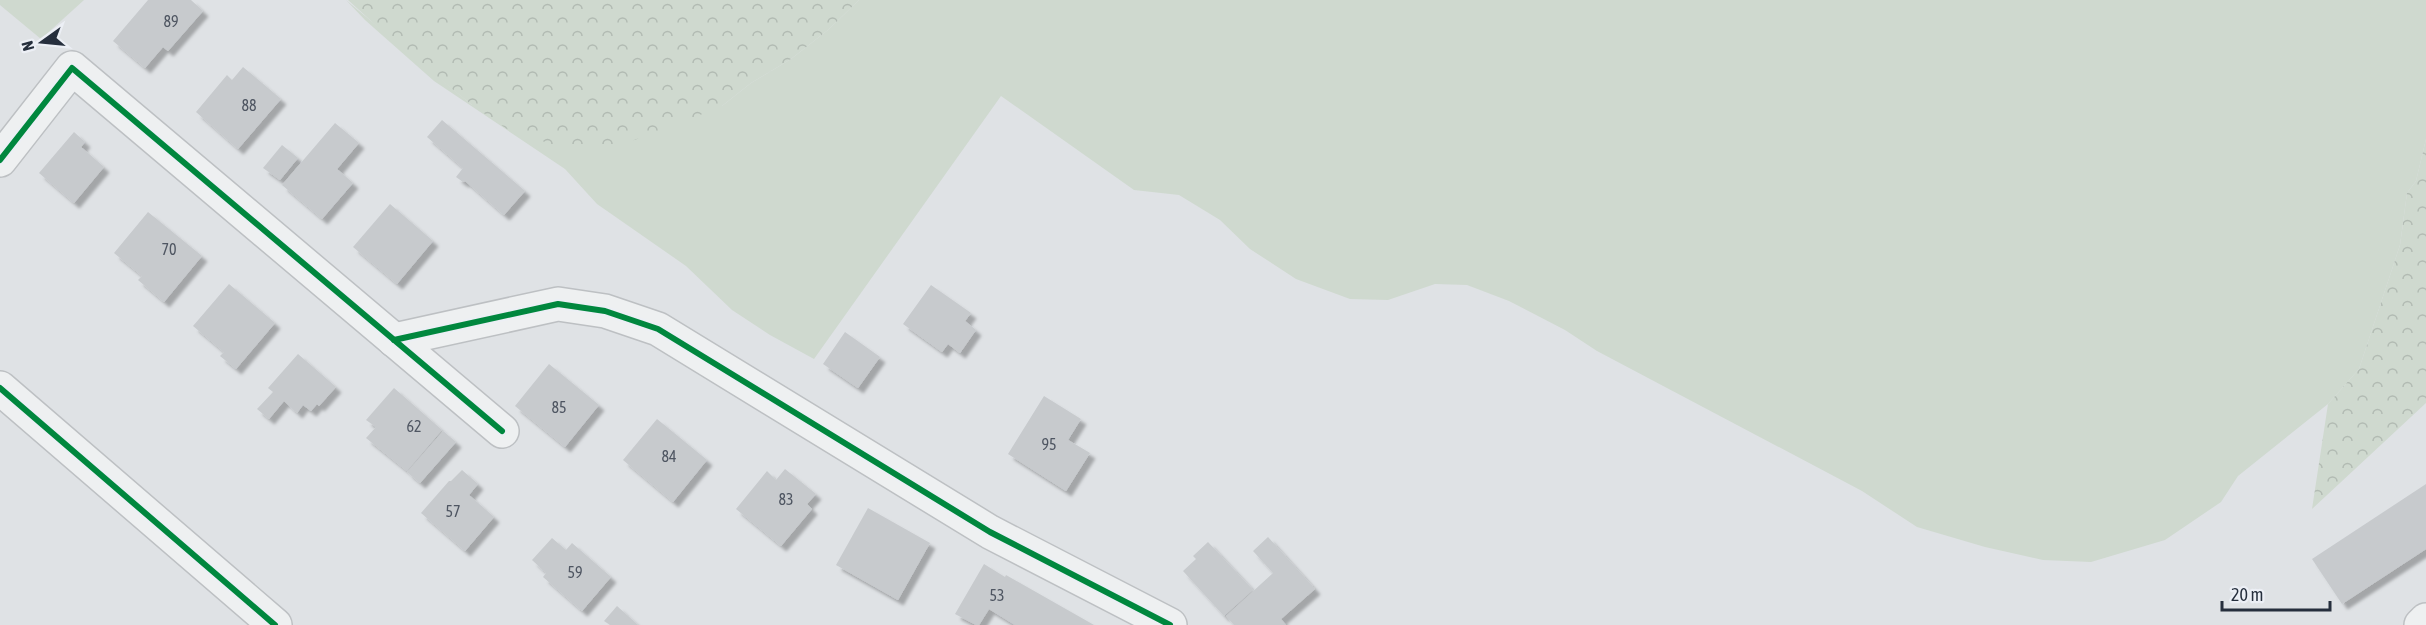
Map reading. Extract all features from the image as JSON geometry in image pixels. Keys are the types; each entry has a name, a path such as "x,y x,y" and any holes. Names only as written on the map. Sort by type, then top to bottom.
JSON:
{"street":[{"path":"0,160 72,68 502,431"},
{"path":"394,340 558,303 605,311 658,330 990,532 1170,625"},
{"path":"0,388 275,625"},
{"path":"2421,625 2426,620"}],"green space":[{"path":"0,0 84,0 41,39 0,5"},
{"path":"346,0 472,105 722,106 751,83 791,59 828,30 859,0 2426,0 2426,139 2416,181 2407,193 2400,245 2359,369 2328,404 2238,476 2221,502 2165,540 2091,562 2043,560 1985,547 1917,527 1862,491 1597,351 1565,330 1509,301 1467,285 1435,284 1388,300 1350,299 1296,279 1250,249 1220,220 1179,195 1134,190 1001,96 814,359 770,335 732,310 686,266 597,204 565,169 434,81 365,20"},
{"path":"348,0 859,0 828,30 791,59 751,83 722,106 656,133 612,147 571,151 507,129 472,105 392,40"},
{"path":"2426,139 2426,403 2312,509 2328,404 2359,369 2400,245 2407,193 2416,181"}],"building":[{"path":"148,0 191,0 203,11 168,51 163,47 145,68 113,41"},
{"path":"243,67 281,99 238,149 196,112 227,75 232,80"},
{"path":"442,120 525,191 504,215 465,181 456,177 463,168 427,137"},
{"path":"335,123 359,143 337,169 353,183 322,219 282,185"},
{"path":"74,132 85,142 81,147 104,167 74,203 39,173"},
{"path":"282,145 298,158 280,180 263,168"},
{"path":"390,204 433,241 397,284 353,247"},
{"path":"148,212 202,256 164,302 138,280 142,276 114,253"},
{"path":"229,284 275,323 236,369 220,356 224,352 193,326"},
{"path":"931,285 971,313 965,321 976,330 960,353 948,344 942,352 903,324"},
{"path":"845,332 880,357 858,388 823,364"},
{"path":"298,354 336,387 319,406 317,404 311,411 303,405 297,413 284,401 269,419 257,409 273,392 268,388"},
{"path":"549,364 599,405 565,447 515,406"},
{"path":"394,388 442,430 407,471 366,438 376,427 366,420"},
{"path":"1044,396 1081,419 1068,440 1090,453 1066,491 1008,454"},
{"path":"657,419 707,460 673,502 623,460"},
{"path":"443,431 456,442 420,483 407,472"},
{"path":"785,469 816,494 807,504 812,509 781,546 736,509 767,471 776,480"},
{"path":"462,470 478,484 469,495 494,517 465,551 421,513 449,481"},
{"path":"2426,484 2426,549 2342,604 2312,559"},
{"path":"868,508 930,543 898,600 836,565"},
{"path":"1268,537 1315,589 1281,619 1286,625 1234,625 1226,616 1273,573 1253,551"},
{"path":"552,538 566,550 572,543 611,577 582,611 543,577 546,573 532,560"},
{"path":"1208,542 1253,590 1224,616 1183,571 1196,559 1193,556"},
{"path":"984,564 1094,625 1015,625 989,609 979,625 976,625 955,614"},
{"path":"617,606 638,625 610,625 604,621"}],"cycle path":[{"path":"0,160 72,68 502,431"},
{"path":"394,340 558,304 605,311 658,329 990,532 1170,625"},
{"path":"0,388 275,625"}]}
